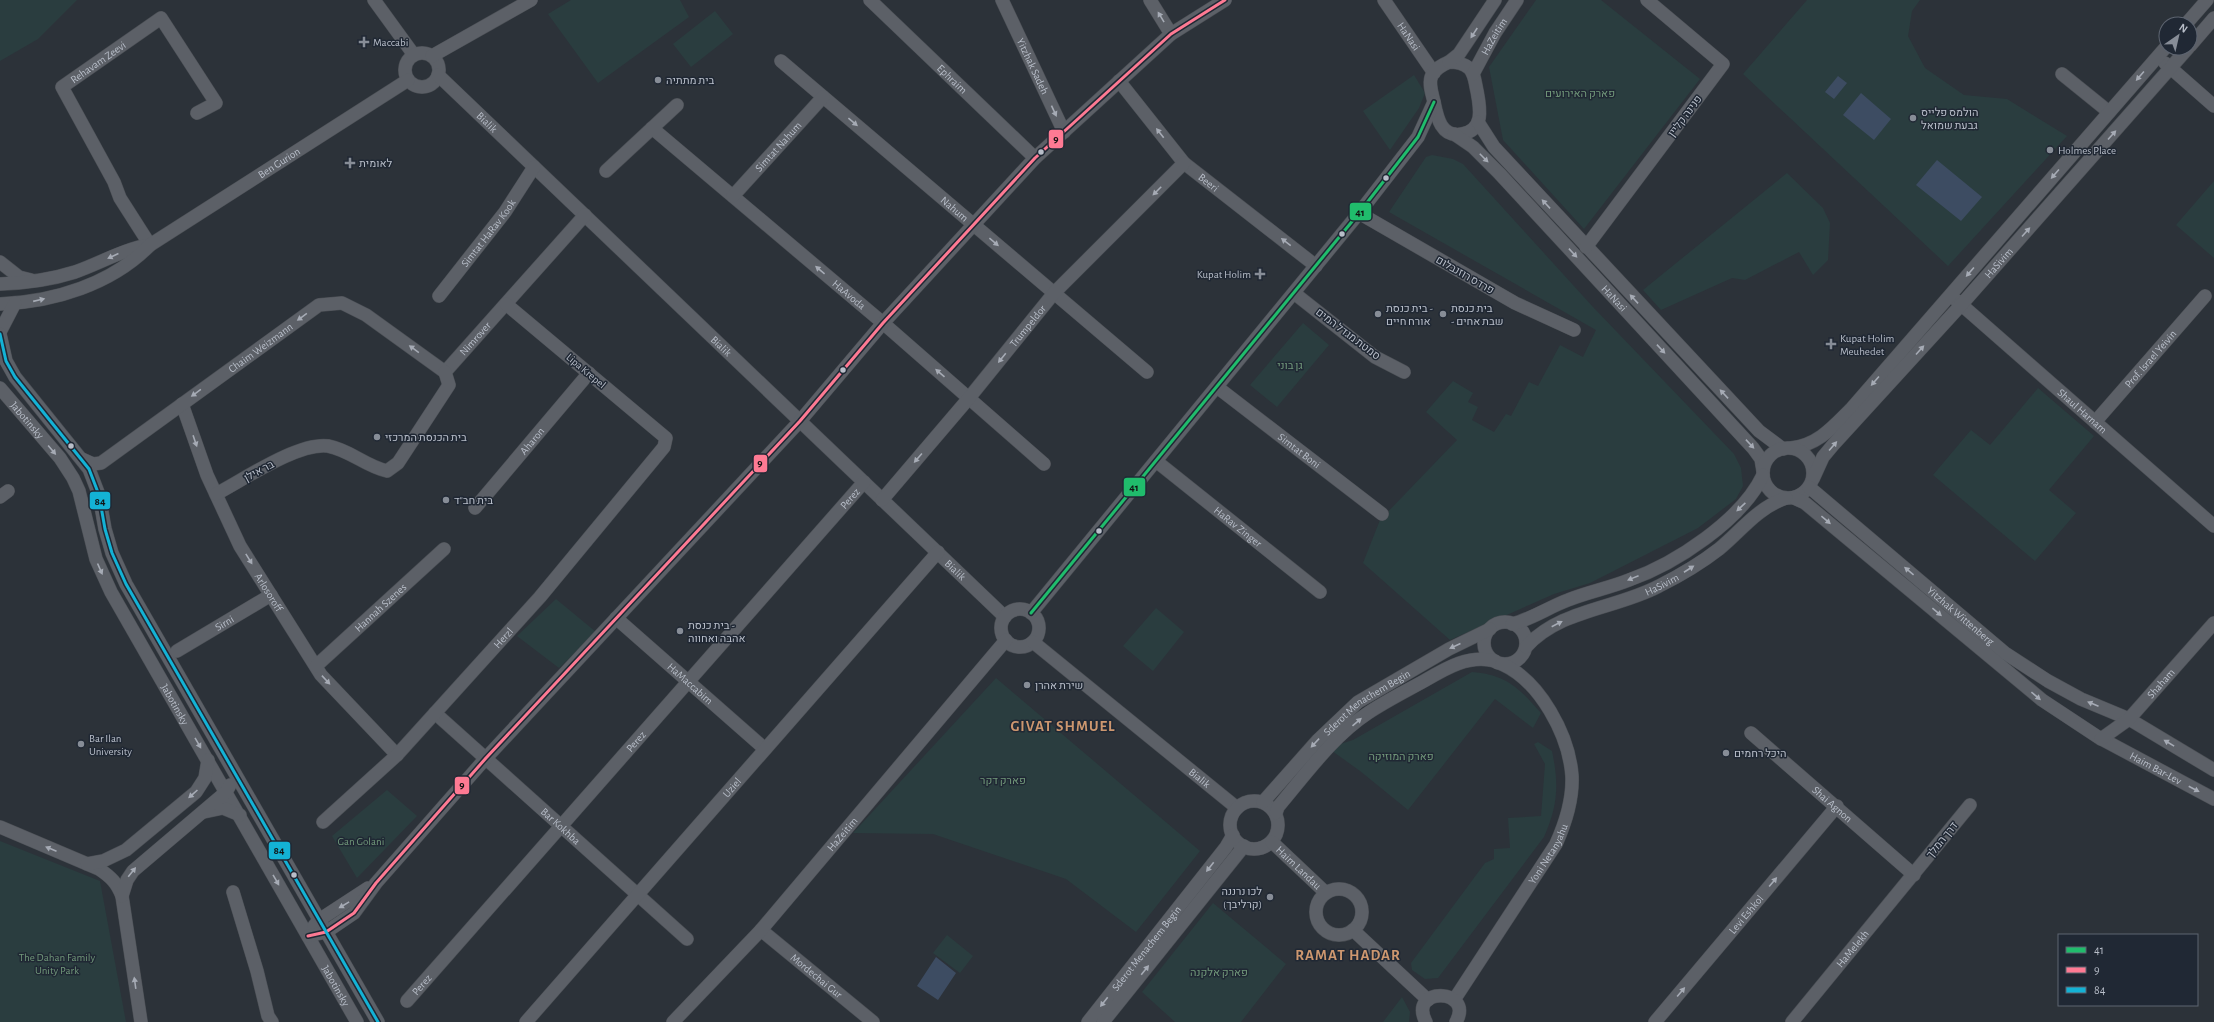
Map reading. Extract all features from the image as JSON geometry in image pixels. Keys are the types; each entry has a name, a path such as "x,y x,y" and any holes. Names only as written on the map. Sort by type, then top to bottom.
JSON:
{"street":[{"path":"374,0 414,55"},
{"path":"432,56 531,0"},
{"name":"Ephraim","path":"870,0 1035,158"},
{"name":"Yitzhak Sadeh","path":"1002,0 1064,132"},
{"path":"1150,0 1171,34"},
{"path":"308,936 326,932 354,913 376,883 486,758 800,420 883,323 1035,158 1171,34 1225,0"},
{"name":"HaNasi","path":"1384,0 1434,72"},
{"name":"HaZeitim","path":"1449,62 1458,54 1495,0"},
{"name":"HaZeitim","path":"1473,74 1494,33 1517,0"},
{"name":"פנינה קליין","path":"1586,247 1723,64 1647,0"},
{"path":"2193,16 2207,0"},
{"name":"Rehavam Zeevi","path":"150,245 120,198 114,182 62,87 161,18 216,104 197,114"},
{"path":"2198,37 2214,18"},
{"path":"420,53 432,56 438,64 438,75 433,83 428,86 418,86 408,80 406,74 406,64 414,55 420,53"},
{"name":"HaSivim","path":"1787,449 1804,447 1825,435 1851,409 2158,56"},
{"path":"2164,56 2171,68 2214,106"},
{"name":"HaSivim","path":"1811,483 1823,457 1833,445 1961,305 2181,56"},
{"name":"Nahum","path":"781,61 1147,372"},
{"path":"1449,62 1463,64 1473,74 1480,109 1478,122 1468,132 1454,134 1441,126 1437,119 1430,84 1434,72 1442,65 1449,62"},
{"path":"2062,74 2109,112"},
{"name":"Bialik","path":"438,75 1005,617"},
{"name":"Ben Gurion","path":"0,304 53,297 103,279 137,259 150,245 408,80"},
{"name":"Beeri","path":"1119,81 1184,164 1316,266"},
{"name":"Simtat Nahum","path":"733,196 823,97"},
{"path":"1418,137 1434,102"},
{"path":"606,171 677,105"},
{"name":"HaNasi","path":"1478,122 1494,147 1759,431 1787,449"},
{"path":"1031,613 1316,266 1418,137 1426,130 1441,126"},
{"name":"HaAvoda","path":"652,128 883,323 1044,464"},
{"name":"HaNasi","path":"1454,134 1473,147 1498,172 1754,448 1761,459 1763,473"},
{"name":"Trumpeldor","path":"882,500 969,398 1054,293 1184,164"},
{"name":"Simtat HaRav Kook","path":"439,296 505,212 534,167"},
{"name":"פרדס רוזנבלום","path":"1359,213 1515,303 1574,330"},
{"name":"Nimrover","path":"446,372 585,215"},
{"name":"Ben Gurion","path":"0,284 41,281 75,272 130,248 150,245"},
{"path":"0,262 19,277 41,281"},
{"name":"סמטת מגדל המים","path":"1294,293 1375,357 1404,372"},
{"name":"Shaul Harnam","path":"1950,295 2214,526"},
{"name":"Prof. Israel Yeivin","path":"2095,422 2206,296"},
{"path":"0,333 15,303"},
{"name":"Chaim Weizmann","path":"80,458 93,464 101,463 318,305 342,303 366,314 446,372"},
{"name":"Lipa Krepel","path":"506,304 666,438"},
{"name":"Jabotinsky","path":"0,333 3,366 15,377 80,458 94,480 112,553 126,584 378,1022"},
{"name":"בר אילן","path":"216,494 302,448 327,446 348,452 374,468 387,471 398,463 449,384 446,372"},
{"name":"Aharon","path":"475,508 589,373"},
{"name":"Simtat Boni","path":"1217,386 1382,514"},
{"name":"Jabotinsky","path":"0,388 60,458 73,478 79,491 96,559 111,592 240,815 357,1022"},
{"name":"Arlosoroff","path":"182,404 207,475 240,546 321,675 397,755"},
{"name":"Herzl","path":"323,822 397,755 540,597 664,448 666,438"},
{"path":"1787,449 1806,456 1813,470 1811,483 1805,492 1790,498 1773,493 1768,488 1763,473 1769,457 1787,449"},
{"name":"HaRav Zinger","path":"1156,461 1320,592"},
{"name":"HaSivim","path":"1512,624 1528,619 1569,599 1629,580 1651,571 1675,557 1708,536 1743,505 1752,496 1763,473"},
{"name":"Perez","path":"407,1001 864,482"},
{"name":"Yitzhak Wittenberg","path":"1811,483 2005,653 2048,682 2081,699 2129,719"},
{"name":"HaSivim","path":"1524,650 1534,638 1558,622 1635,596 1671,579 1718,549 1753,516 1766,507 1790,498"},
{"name":"Yitzhak Wittenberg","path":"1790,498 1805,503 2042,700 2100,738"},
{"name":"Hannah Szenes","path":"316,666 444,549"},
{"name":"Uziel","path":"526,1022 938,552"},
{"name":"Sirni","path":"177,651 271,595"},
{"path":"1020,609 1031,613 1038,624 1039,630 1033,642 1022,647 1016,646 1006,640 1001,629 1005,617 1009,612 1020,609"},
{"name":"HaMaccabim","path":"616,618 765,750"},
{"name":"Shaham","path":"2100,738 2129,719 2214,623"},
{"path":"1499,624 1512,624 1521,630 1526,641 1524,650 1514,662 1498,662 1486,652 1485,640 1490,629 1499,624"},
{"name":"Sderot Menachem Begin","path":"1263,802 1318,740 1358,702 1449,649 1479,636 1490,629"},
{"name":"HaZeitim","path":"673,1022 761,930 1006,640"},
{"name":"Bialik","path":"1033,642 1237,808"},
{"name":"Yoni Netanyahu","path":"1524,650 1528,672 1538,693"},
{"name":"Sderot Menachem Begin","path":"1276,813 1278,806 1328,748 1367,713 1447,668 1474,658 1483,658 1498,662"},
{"name":"Yoni Netanyahu","path":"1454,1000 1556,844 1564,827 1569,810 1572,777 1570,761 1557,726 1545,702 1538,693 1516,672 1498,662"},
{"name":"Bar Kokhba","path":"435,713 687,939"},
{"path":"2129,719 2214,770"},
{"name":"Shai Agnon","path":"1751,733 1837,806 1914,875"},
{"name":"Haim Bar-Lev","path":"2100,738 2214,799"},
{"path":"87,864 102,861 126,850 196,792 205,778 208,760"},
{"path":"122,896 127,880 133,871 226,792 234,772"},
{"path":"1249,801 1263,802 1276,813 1278,828 1272,842 1259,848 1244,846 1232,835 1230,821 1237,808 1249,801"},
{"name":"דרך המלך","path":"1914,875 1970,805"},
{"name":"Levi Eshkol","path":"1656,1022 1837,806"},
{"path":"200,814 210,809 223,808 240,815"},
{"path":"0,828 87,864 110,876 117,884 122,896 141,1022"},
{"name":"Sderot Menachem Begin","path":"1088,1022 1226,847 1232,835"},
{"name":"Haim Landau","path":"1272,842 1326,893"},
{"name":"Sderot Menachem Begin","path":"1103,1022 1244,846"},
{"name":"HaMelekh","path":"1792,1022 1914,875"},
{"path":"308,936 319,920 376,883"},
{"path":"1340,889 1353,894 1358,899 1362,912 1361,919 1353,930 1348,933 1334,934 1322,927 1316,913 1320,898 1326,893 1340,889"},
{"path":"233,892 258,971 268,1016 272,1022"},
{"name":"Mordechai Gur","path":"761,930 864,1019"},
{"path":"1353,930 1428,1000"},
{"path":"1426,1022 1423,1012 1428,1000 1436,995 1442,995 1454,1000 1458,1008 1456,1022"}],"green space":[{"path":"0,0 77,0 38,39 0,61"},
{"path":"571,0 680,0 689,17 598,83 548,14"},
{"name":"פארק האירועים","path":"1536,0 1601,0 1700,79 1584,229 1503,140 1489,67"},
{"name":"הולמס פלייס גבעת שמואל","path":"1807,0 1920,0 1912,11 1908,36 1925,68 1964,95 2007,99 2067,136 1948,266 1743,74"},
{"path":"715,11 733,34 691,67 673,44"},
{"path":"1414,75 1425,93 1419,108 1390,150 1363,111"},
{"path":"1432,155 1453,159 1463,164 1593,307 1734,454 1741,468 1743,486 1736,499 1698,528 1590,583 1554,594 1450,640 1363,563 1380,520 1457,440 1426,412 1453,381 1473,393 1468,402 1478,407 1472,420 1494,432 1506,414 1511,416 1529,382 1538,386 1560,345 1583,357 1596,330 1389,212 1426,157"},
{"path":"1787,173 1823,208 1830,223 1828,260 1813,275 1799,252 1745,280 1732,278 1661,310 1643,290"},
{"path":"2214,181 2214,258 2176,225"},
{"name":"גן בוני","path":"1303,323 1329,345 1277,407 1250,385"},
{"path":"2038,388 2094,436 2049,490 2076,513 2035,561 1933,475 1971,430 1990,445"},
{"path":"556,599 596,632 559,668 517,636"},
{"path":"1156,608 1184,632 1153,671 1123,646"},
{"name":"פארק המוזיקה","path":"1472,672 1494,676 1511,684 1526,696 1541,713 1533,728 1495,699 1408,810 1360,771 1328,748 1353,740"},
{"name":"פארק דקר","path":"996,678 1200,851 1136,932 1066,879 933,834 853,833"},
{"path":"1538,742 1552,751 1556,774 1555,805 1544,837 1438,978 1425,979 1412,970 1411,963 1485,863 1494,859 1494,849 1510,848 1508,818 1541,816 1545,764 1534,744"},
{"name":"Gan Golani","path":"387,790 417,816 357,878 332,836"},
{"name":"The Dahan Family Unity Park","path":"0,841 100,881 126,1022 0,1022"},
{"name":"פארק אלקנה","path":"1213,903 1286,964 1241,1022 1175,1022 1142,992"},
{"path":"947,935 973,956 960,973 933,953"},
{"path":"1402,997 1410,1012 1409,1022 1383,1022"}],"water":[{"path":"1838,76 1847,83 1834,99 1825,92"},
{"path":"1861,93 1891,119 1874,140 1843,115"},
{"path":"1937,160 1982,197 1961,221 1916,185"},
{"path":"936,957 956,973 938,1000 917,986"}],"transit line":[{"name":"9","path":"308,936 326,932 354,913 376,883 486,758 800,421 883,323 1035,158 1171,34 1225,0"},
{"name":"41","path":"1031,613 1359,213 1418,137 1434,102"},
{"name":"84","path":"0,334 6,361 15,377 89,469 99,495 105,529 112,553 126,584 378,1022"}],"place":[{"name":"Maccabi","path":"364,42"},
{"name":"בית מתתיה","path":"658,80"},
{"name":"הולמס פלייס גבעת שמואל","path":"1913,118"},
{"name":"Holmes Place","path":"2050,150"},
{"name":"לאומית","path":"350,163"},
{"name":"Kupat Holim","path":"1260,274"},
{"name":"בית כנסת - אורח חיים","path":"1378,314"},
{"name":"בית כנסת - שבת אחים","path":"1443,314"},
{"name":"Kupat Holim Meuhedet","path":"1831,344"},
{"name":"בית הכנסת המרכזי","path":"377,437"},
{"name":"בית חב\"ד","path":"446,500"},
{"name":"בית כנסת - אהבה ואחווה","path":"680,631"},
{"name":"שירת אהרן","path":"1027,685"},
{"name":"Bar Ilan University","path":"81,744"},
{"name":"היכל רחמים","path":"1726,753"},
{"name":"לכו נרננה (קרליבך)","path":"1270,897"}],"district":[{"name":"GIVAT SHMUEL","path":"1063,726"},
{"name":"RAMAT HADAR","path":"1348,955"}]}
